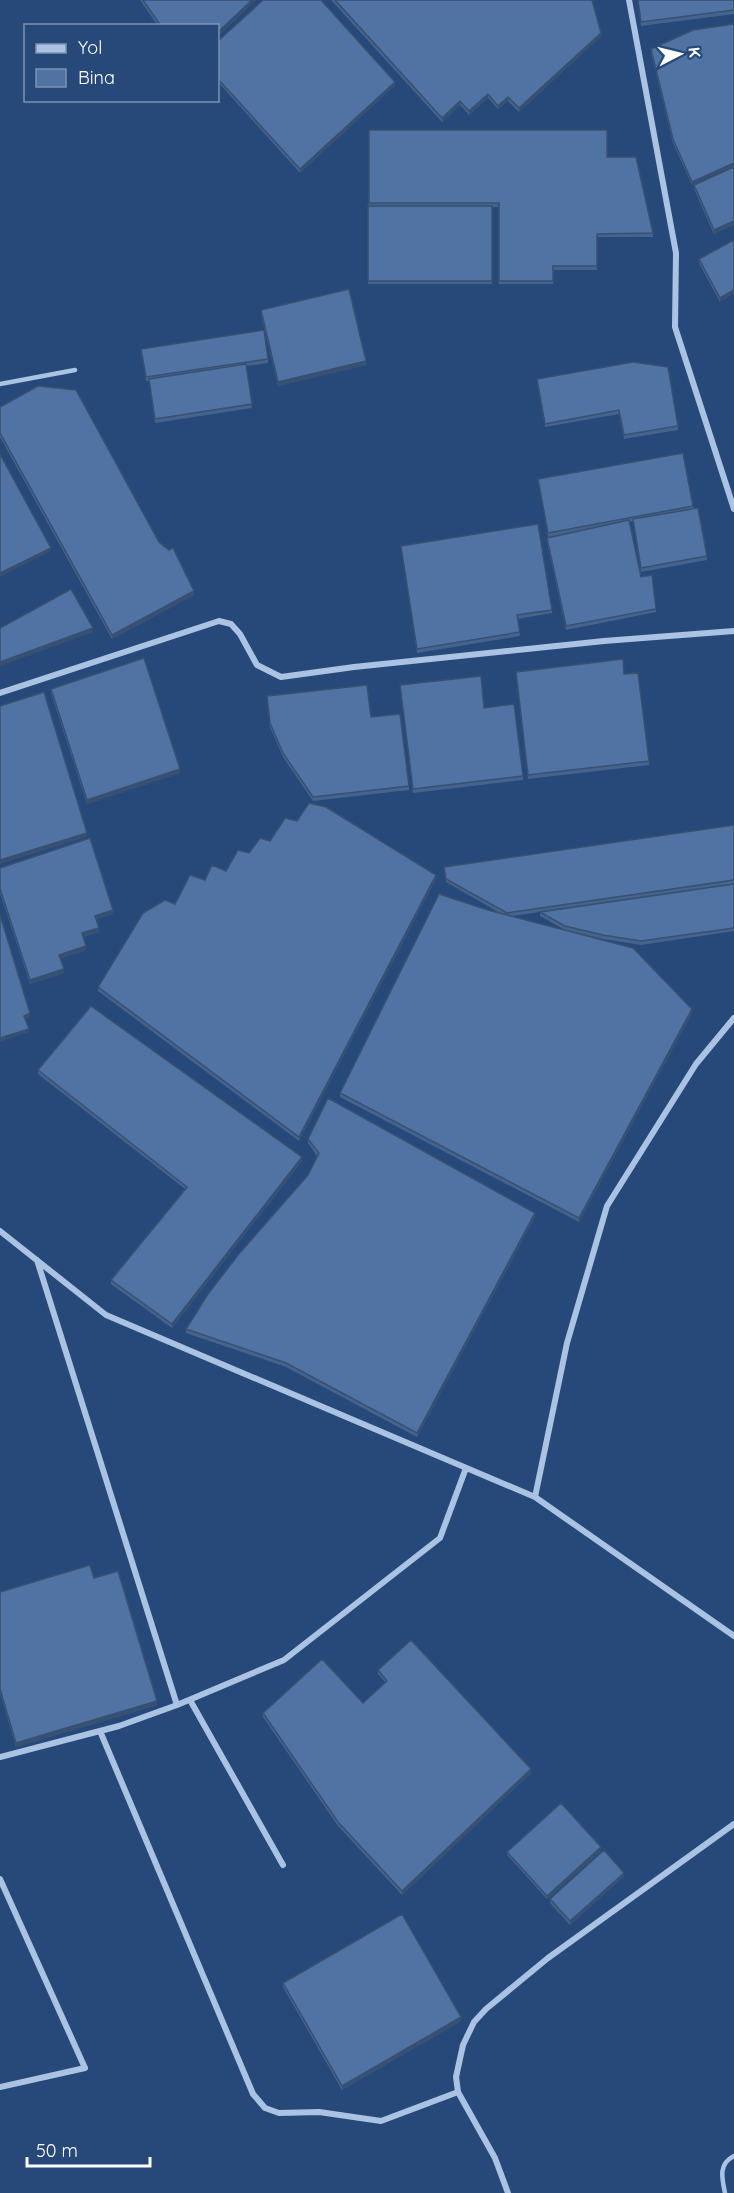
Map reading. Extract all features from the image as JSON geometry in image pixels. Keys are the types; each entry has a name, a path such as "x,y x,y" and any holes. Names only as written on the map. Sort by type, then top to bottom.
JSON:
{"street":[{"path":"629,0 676,253 675,327 734,509"},
{"path":"0,693 219,621 231,624 240,634 256,665 281,677 354,667 604,641 734,631"},
{"path":"535,1497 567,1343 607,1206 696,1064 734,1018"},
{"path":"0,1231 106,1315 535,1497 734,1636"},
{"path":"36,1260 177,1706"},
{"path":"0,1757 100,1731 177,1706 284,1660 440,1538 466,1468"},
{"path":"190,1700 283,1865"},
{"path":"100,1731 253,2094 259,2102 266,2108 279,2113 319,2112 381,2121 458,2092"},
{"path":"508,2193 495,2158 458,2092 456,2077 463,2045 474,2022 486,2009 548,1958 734,1824"},
{"path":"0,1879 86,2068 0,2087"}],"lane":[{"path":"0,384 75,370"},
{"path":"725,2193 723,2167 729,2158 734,2156"}],"building":[{"path":"143,0 252,0 219,31 219,24 160,24"},
{"path":"263,0 321,0 395,82 300,169 219,80 219,40"},
{"path":"335,0 592,0 601,33 519,108 508,97 498,106 488,94 469,111 460,101 442,118"},
{"path":"638,0 734,0 734,10 641,22"},
{"path":"734,24 734,163 692,182 673,139 651,49 693,30"},
{"path":"369,130 607,130 607,157 636,157 653,233 597,234 597,266 553,266 553,281 499,281 499,203 369,203"},
{"path":"734,167 734,221 714,230 694,185"},
{"path":"368,206 492,206 492,281 368,281"},
{"path":"734,240 734,290 720,298 699,259"},
{"path":"349,289 366,361 278,382 261,310"},
{"path":"264,330 268,359 146,377 141,349"},
{"path":"633,362 668,367 678,426 624,435 619,410 545,424 537,379"},
{"path":"246,364 252,404 155,419 149,379"},
{"path":"38,386 76,390 159,542 169,550 173,548 194,591 112,635 0,433 0,407"},
{"path":"683,453 693,506 548,533 538,479"},
{"path":"0,454 51,548 0,573"},
{"path":"698,508 707,556 641,568 633,519"},
{"path":"629,520 641,577 652,575 656,609 566,626 547,538"},
{"path":"538,524 552,610 517,615 520,632 417,649 401,546"},
{"path":"71,589 93,628 0,662 0,628"},
{"path":"144,658 180,769 87,800 51,689"},
{"path":"623,659 624,674 638,673 649,761 528,775 516,672"},
{"path":"481,676 484,708 514,704 523,776 413,789 400,685"},
{"path":"367,685 371,717 400,714 409,786 313,797 283,753 270,723 267,696"},
{"path":"44,692 87,833 0,860 0,706"},
{"path":"309,803 326,807 436,875 299,1137 98,987 143,913 165,900 175,904 190,875 205,880 212,865 226,871 238,850 249,853 260,838 270,841 285,818 297,821"},
{"path":"734,825 734,880 507,913 446,879 444,867"},
{"path":"90,838 113,910 95,916 99,928 82,933 86,946 59,955 64,969 30,980 0,889 0,868"},
{"path":"734,884 734,928 641,941 565,926 540,912"},
{"path":"439,894 488,910 633,948 692,1009 579,1218 340,1093"},
{"path":"0,915 30,1013 24,1016 29,1029 0,1038"},
{"path":"91,1006 302,1157 172,1324 111,1280 187,1187 38,1070"},
{"path":"328,1098 535,1213 417,1433 286,1363 186,1329 208,1294 238,1255 308,1175 319,1153 308,1139"},
{"path":"90,1565 94,1578 118,1571 157,1701 16,1743 0,1689 0,1592"},
{"path":"411,1640 531,1769 402,1891 338,1822 263,1713 322,1659 363,1703 387,1681 378,1670"},
{"path":"561,1803 601,1847 547,1896 507,1852"},
{"path":"604,1850 624,1873 570,1921 550,1899"},
{"path":"402,1914 461,2017 342,2086 283,1983"}]}
